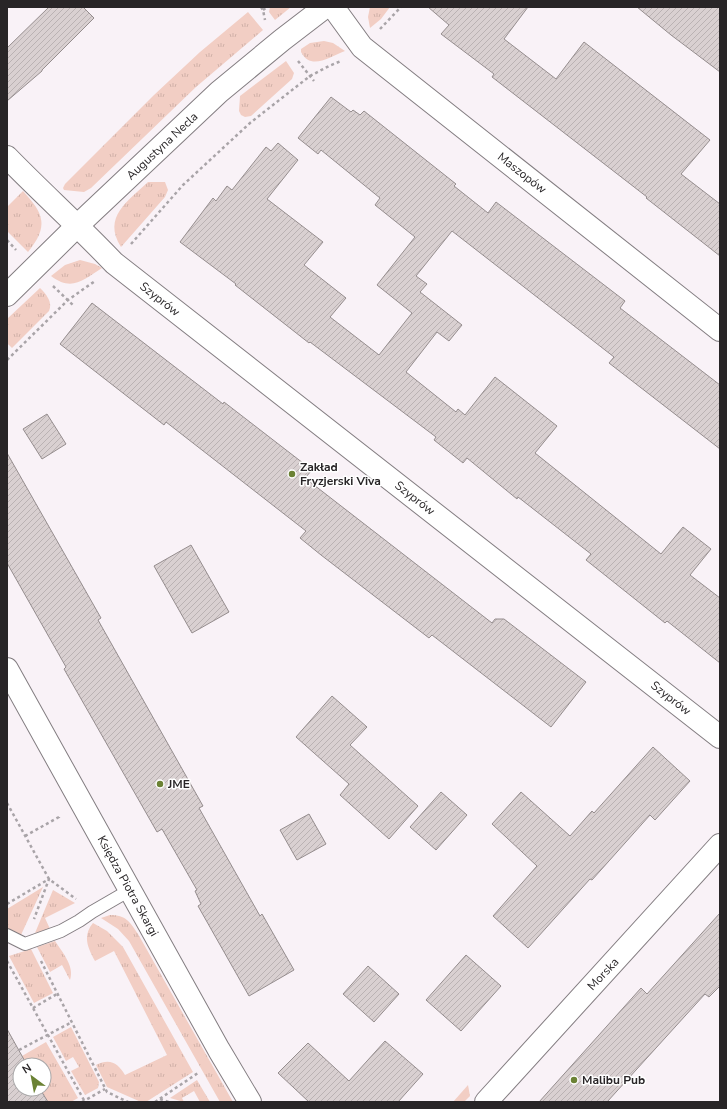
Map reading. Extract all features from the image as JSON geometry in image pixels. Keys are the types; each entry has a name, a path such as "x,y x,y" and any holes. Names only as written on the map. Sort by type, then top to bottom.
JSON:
{"street":[{"name":"Augustyna Necla","path":"7,295 78,225 219,92 325,7"},
{"name":"Maszopów","path":"333,7 362,47 720,330"},
{"name":"Szyprów","path":"7,156 27,178 78,225 114,263 720,736"},
{"name":"Księdza Piotra Skargi","path":"7,669 219,1050 250,1102"},
{"name":"Morska","path":"486,1102 720,845"}],"lane":[{"path":"7,935 25,944 62,931 130,890"}],"path":[{"path":"263,10 267,7"},
{"path":"7,360 64,304 90,285 114,263 183,185 250,123 310,76 349,58 362,47 401,7"},
{"path":"7,803 49,880 92,912"},
{"path":"25,836 59,817 56,810"},
{"path":"7,904 49,880"},
{"path":"49,880 25,944 34,949 105,1089 107,1092 128,1102"},
{"path":"7,961 84,1102 105,1089"},
{"path":"33,1008 57,994"},
{"path":"19,1050 72,1022"},
{"path":"155,1102 198,1073"},
{"path":"159,1099 168,1102"}],"green space":[{"path":"270,7 291,7 275,20 269,12"},
{"path":"370,7 390,7 381,19 370,28 368,17"},
{"path":"248,12 263,30 196,87 91,188 84,192 64,190 63,188 65,184 154,95 200,52"},
{"path":"324,41 333,43 345,51 327,59 315,62 305,58 301,52 301,49 310,43"},
{"path":"286,61 294,73 292,79 251,116 245,117 241,115 239,111 240,96"},
{"path":"148,182 165,182 168,190 165,197 121,247 114,227 116,218 126,203"},
{"path":"23,191 36,207 41,220 39,235 28,252 7,231 7,207"},
{"path":"80,260 95,264 102,268 83,280 71,284 58,281 51,276 65,265"},
{"path":"40,288 47,296 49,301 49,311 12,348 7,343 7,319"},
{"path":"43,887 21,935 7,929 7,909"},
{"path":"53,890 75,903 45,918 50,929 35,933"},
{"path":"110,915 120,916 127,920 138,934 233,1102 220,1102 129,941 118,929 101,918"},
{"path":"93,923 107,931 123,947 193,1072 146,1102 141,1102 107,1087 96,1065 105,1062 113,1063 119,1067 125,1075 167,1055 114,951 95,961 87,942 88,933"},
{"path":"55,941 69,964 71,970 70,980 62,965 50,972 37,947"},
{"path":"31,949 53,993 34,1003 9,956"},
{"path":"71,1027 99,1082 98,1088 85,1095 71,1071 79,1067 73,1057 66,1061 53,1037"},
{"path":"46,1042 78,1098 71,1102 48,1102 45,1097 52,1097 52,1057 22,1056"},
{"path":"197,1080 210,1102 200,1102 194,1091 182,1098 184,1102 170,1098"},
{"path":"468,1085 470,1096 464,1102 453,1102"}],"building":[{"path":"49,7 83,7 94,18 42,71 7,101 7,48"},
{"path":"428,7 528,7 504,39 556,79 584,42 710,140 681,174 720,204 720,256 646,198 647,197 492,77 494,74 441,34 449,25"},
{"path":"637,7 720,7 720,72 671,35"},
{"path":"331,97 351,112 353,110 360,115 364,111 456,184 454,186 488,213 496,202 625,301 620,308 720,385 720,449 609,363 614,357 452,231 416,276 427,284 420,292 462,325 449,341 437,332 406,372 456,412 458,409 465,415 495,377 557,426 535,453 661,554 683,527 711,549 690,575 720,598 720,663 667,621 665,623 586,560 591,554 518,497 517,499 467,458 463,463 434,440 436,437 310,342 309,343 235,285 236,284 180,242 213,198 216,201 227,186 232,190 266,147 271,151 278,143 298,160 267,199 323,242 304,265 346,298 330,317 379,355 412,313 377,285 415,237 375,205 380,198 321,150 318,154 298,138"},
{"path":"92,303 223,404 224,402 312,470 305,478 492,623 495,619 504,619 586,682 551,727 432,635 429,638 321,555 300,538 306,531 166,422 164,425 60,344"},
{"path":"47,414 66,444 42,459 23,429"},
{"path":"7,453 101,618 98,620 203,806 199,808 260,916 262,914 294,970 249,996 198,906 201,904 195,891 197,890 162,829 157,832 64,669 66,667 7,563"},
{"path":"191,545 229,612 192,633 154,566"},
{"path":"332,696 367,727 350,745 418,806 389,839 340,795 349,784 296,737"},
{"path":"653,747 690,781 655,820 650,815 528,948 493,916 537,866 492,824 521,792 570,836 592,811 594,813"},
{"path":"441,792 467,815 436,850 410,827"},
{"path":"309,814 326,844 297,860 280,830"},
{"path":"720,913 720,986 709,997 705,994 607,1102 539,1102 641,988 647,994"},
{"path":"466,955 501,986 461,1031 426,1000"},
{"path":"368,966 399,994 374,1022 343,994"},
{"path":"7,1029 23,1057 12,1057 12,1097 45,1097 48,1102 7,1102"},
{"path":"385,1041 423,1074 398,1102 309,1102 278,1073 308,1043 349,1081"}],"place":[{"name":"Zakład Fryzjerski Viva","path":"292,474"},
{"name":"JME","path":"160,784"},
{"name":"Malibu Pub","path":"574,1080"}]}
